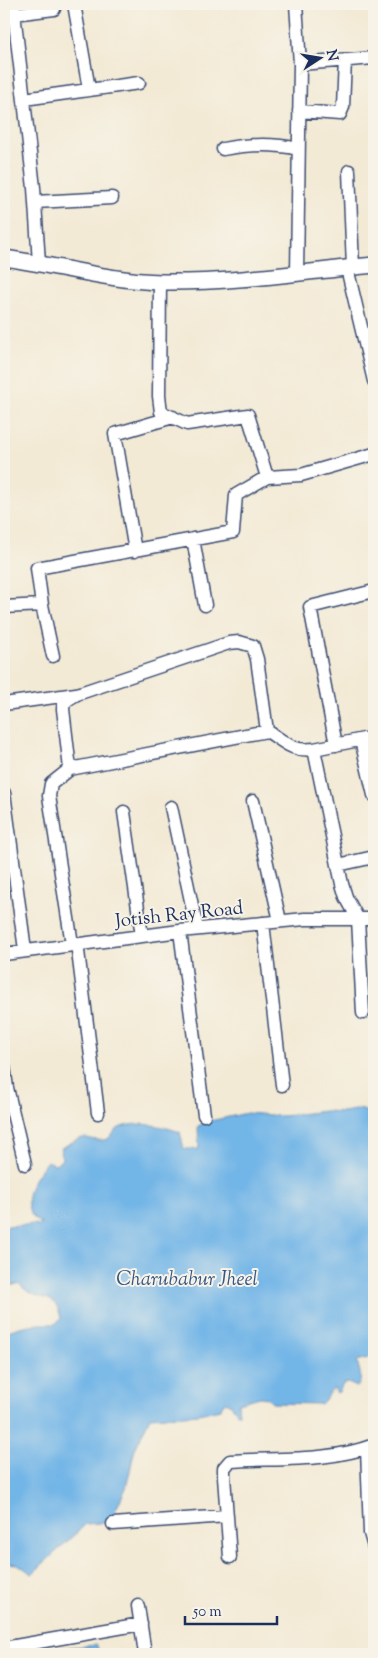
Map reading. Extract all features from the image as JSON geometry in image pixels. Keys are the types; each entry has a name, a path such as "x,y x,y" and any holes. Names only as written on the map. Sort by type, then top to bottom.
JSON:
{"street":[{"path":"74,4 88,90"},
{"path":"296,4 300,64 297,274"},
{"path":"38,263 35,202 14,9 54,9"},
{"path":"300,64 374,58"},
{"path":"299,111 340,114 343,106 345,60"},
{"path":"24,100 139,83"},
{"path":"224,149 253,144 281,145 298,149"},
{"path":"349,171 350,268 374,381"},
{"path":"35,202 112,198"},
{"path":"4,258 105,277 160,282 211,281 374,265"},
{"path":"160,282 159,406 161,412 187,424 248,415 267,477"},
{"path":"134,551 115,434 173,417"},
{"path":"53,656 42,605 37,568 233,532 236,495 267,477 301,475 374,454"},
{"path":"193,539 205,605"},
{"path":"336,745 310,607 374,592"},
{"path":"4,607 42,605"},
{"path":"4,704 76,694 229,643 247,644 253,646 257,659 267,731"},
{"path":"70,769 62,709 63,704 76,694"},
{"path":"98,1112 74,944 49,796 51,784 70,769 267,731 292,748 302,751 374,737"},
{"path":"361,740 374,795"},
{"path":"314,750 346,897 358,919 363,1013"},
{"path":"4,793 25,950"},
{"path":"253,801 280,921"},
{"path":"171,807 197,929"},
{"path":"124,812 142,936"},
{"path":"338,865 374,857"},
{"name":"Jotish Ray Road","path":"4,954 180,931 280,921 325,918 374,919"},
{"path":"263,923 282,1085"},
{"path":"180,931 204,1115"},
{"path":"4,1066 5,1088 25,1164"},
{"path":"230,1557 224,1468 230,1461 340,1455 371,1446 370,1533 374,1547"},
{"path":"113,1524 227,1516"},
{"path":"138,1606 145,1654"},
{"path":"4,1648 141,1624"}],"water":[{"name":"Charubabur Jheel","path":"361,1109 374,1116 374,1353 372,1357 357,1361 361,1378 357,1387 348,1383 343,1384 339,1392 336,1393 335,1388 321,1404 272,1403 268,1398 260,1397 238,1403 239,1415 231,1405 225,1402 220,1409 199,1414 150,1417 135,1449 126,1488 110,1522 86,1524 32,1574 18,1564 4,1563 4,1333 29,1325 55,1324 61,1318 59,1310 52,1301 29,1292 19,1284 13,1285 4,1293 4,1226 42,1224 34,1218 29,1210 28,1195 30,1187 47,1161 55,1164 62,1160 61,1148 76,1140 86,1138 104,1140 109,1138 119,1128 134,1124 158,1126 180,1132 184,1149 199,1149 198,1126 210,1121 247,1113 282,1116"},
{"path":"97,1645 99,1654 4,1654 4,1648 37,1650"}]}
